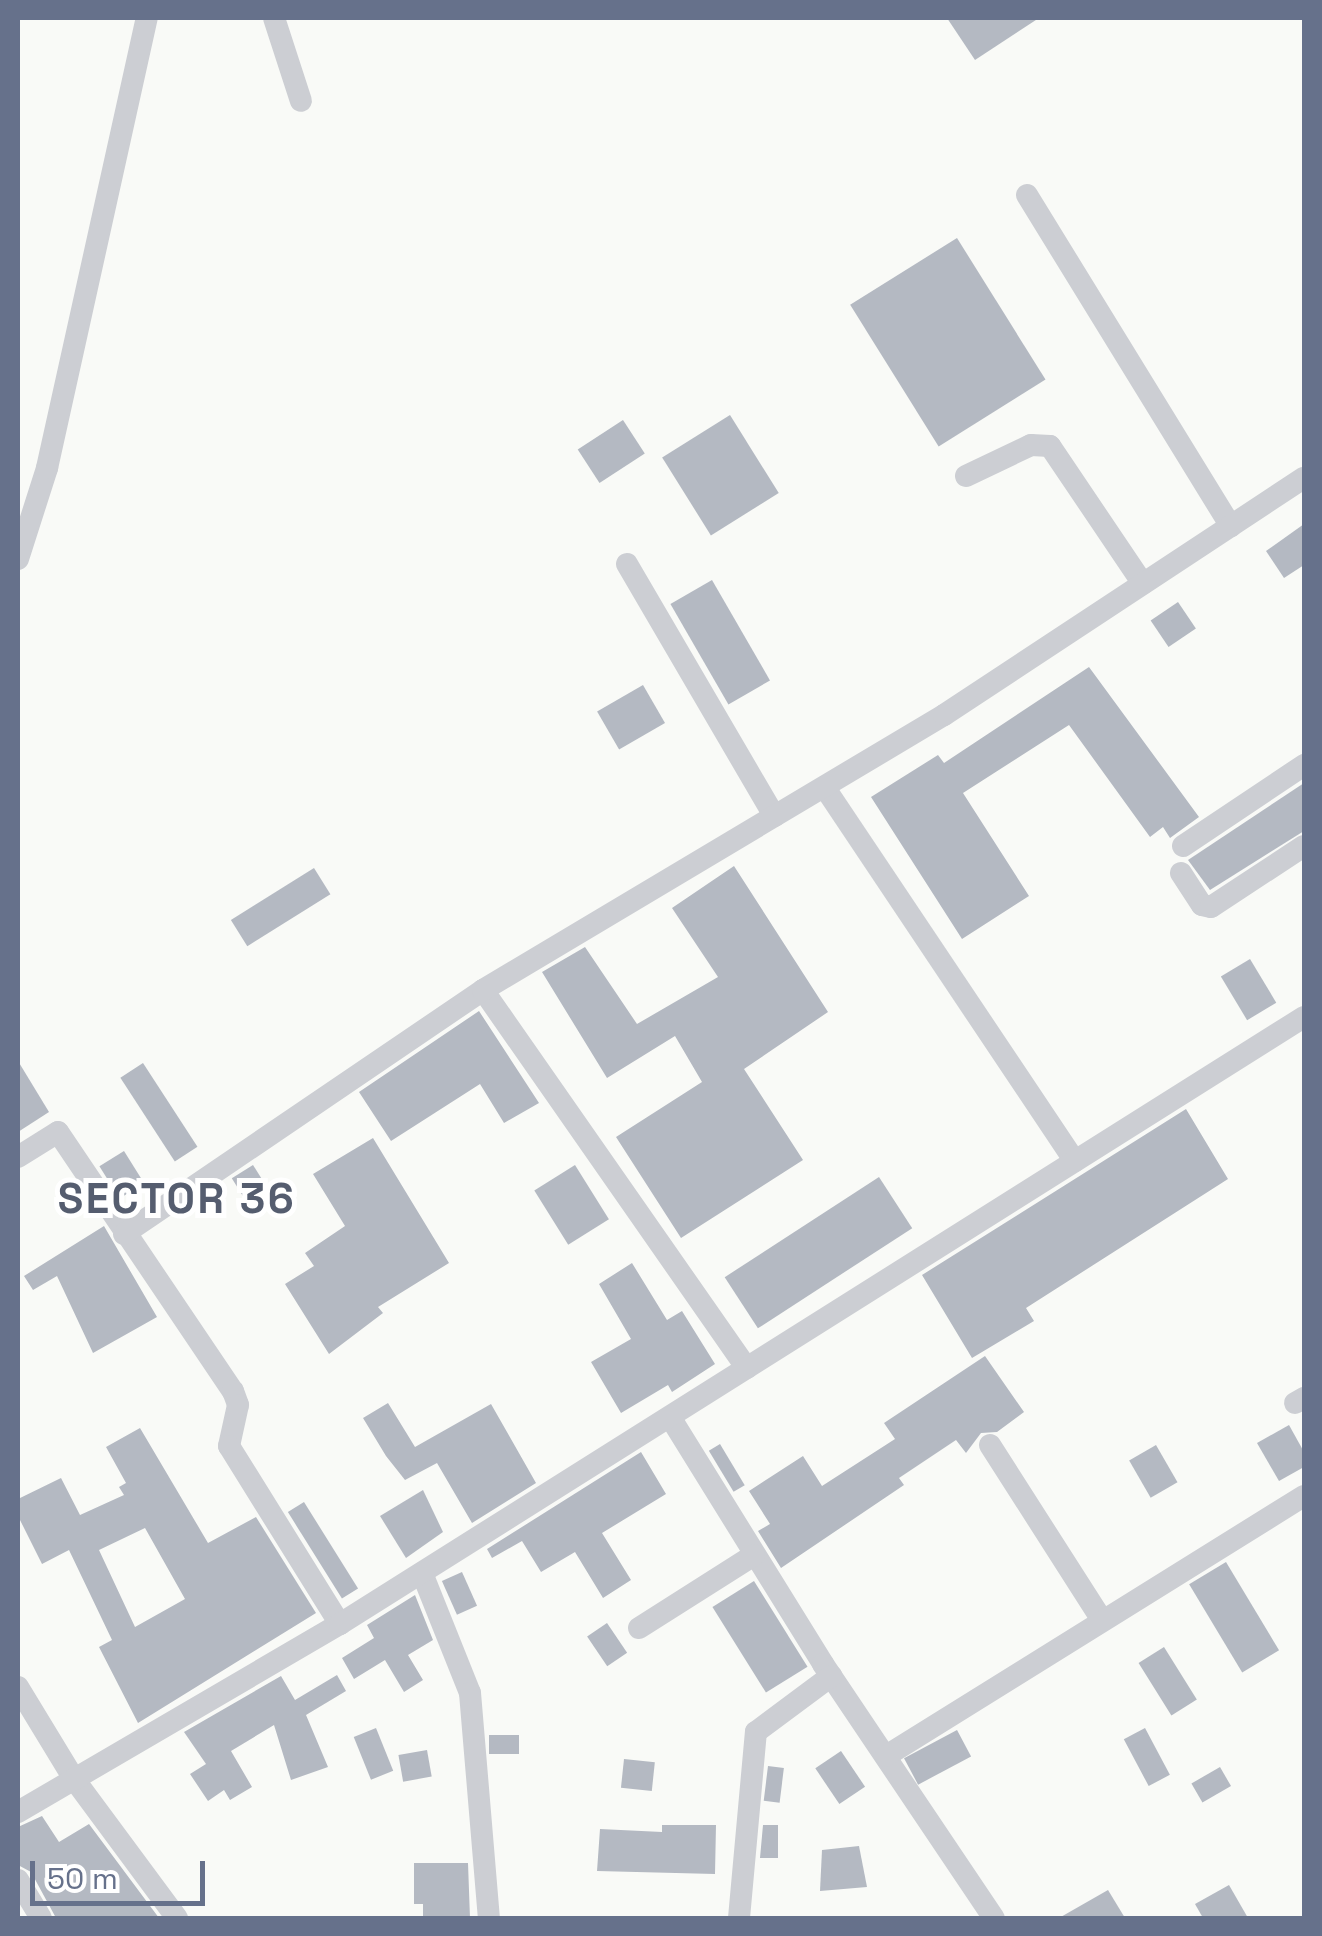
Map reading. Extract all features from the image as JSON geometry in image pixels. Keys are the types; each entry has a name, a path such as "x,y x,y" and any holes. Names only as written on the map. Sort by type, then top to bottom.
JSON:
{"street":[{"path":"18,560 46,468 147,18"},
{"path":"274,18 302,102"},
{"path":"1028,195 1232,526"},
{"path":"966,476 1031,445 1050,446 1144,584"},
{"path":"124,1234 483,990 825,788 1304,478"},
{"path":"626,564 774,816"},
{"path":"1184,846 1304,765"},
{"path":"825,788 1075,1161"},
{"path":"1181,873 1202,905 1212,906 1304,846"},
{"path":"483,990 747,1368"},
{"path":"18,1812 340,1624 1304,1017"},
{"path":"18,1156 58,1132 233,1392 238,1404 229,1446 340,1624"},
{"path":"670,1417 832,1676 994,1918"},
{"path":"990,1445 1102,1620"},
{"path":"886,1756 1304,1496"},
{"path":"639,1628 754,1555"},
{"path":"422,1573 470,1693 490,1918"},
{"path":"738,1918 756,1732 832,1676"},
{"path":"18,1688 74,1779 177,1918"},
{"path":"18,1880 41,1918"}],"building":[{"path":"947,18 1039,18 975,60"},
{"path":"957,238 1045,380 939,446 850,305"},
{"path":"730,415 779,493 711,535 662,457"},
{"path":"623,420 645,454 599,483 578,449"},
{"path":"1304,524 1304,565 1284,578 1266,551"},
{"path":"712,580 770,680 728,704 670,604"},
{"path":"1178,602 1196,629 1169,647 1151,620"},
{"path":"1089,667 1199,817 1170,838 1163,827 1150,837 1069,725 963,793 1029,896 962,939 871,797 938,755 944,763"},
{"path":"643,685 665,723 619,750 597,712"},
{"path":"1304,783 1304,831 1210,890 1188,860"},
{"path":"734,866 828,1012 744,1069 803,1160 681,1238 616,1137 702,1082 675,1036 607,1078 542,972 585,947 637,1024 718,977 672,908"},
{"path":"314,868 330,894 247,946 231,920"},
{"path":"1250,959 1276,1003 1247,1020 1221,977"},
{"path":"479,1011 539,1103 504,1123 480,1084 391,1141 359,1092"},
{"path":"18,1061 49,1112 18,1132"},
{"path":"143,1063 197,1147 175,1162 120,1078"},
{"path":"1186,1109 1228,1179 1026,1308 1034,1321 972,1358 922,1275"},
{"path":"373,1138 449,1263 378,1307 383,1313 329,1354 285,1284 314,1266 305,1253 345,1226 313,1174"},
{"path":"124,1151 144,1183 120,1199 99,1166"},
{"path":"253,1165 272,1196 251,1209 232,1178"},
{"path":"575,1165 609,1219 568,1245 534,1190"},
{"path":"879,1177 912,1228 758,1328 725,1277"},
{"path":"104,1226 157,1317 93,1353 57,1276 33,1290 24,1276"},
{"path":"632,1263 667,1320 682,1311 715,1364 672,1392 668,1385 621,1413 591,1362 631,1339 599,1284"},
{"path":"985,1356 1024,1412 997,1432 981,1433 966,1453 956,1440 899,1478 904,1485 781,1568 758,1531 770,1524 749,1491 803,1456 822,1486 895,1439 884,1423"},
{"path":"388,1403 415,1447 491,1404 536,1483 472,1523 437,1463 405,1480 386,1456 363,1418"},
{"path":"1289,1425 1304,1452 1304,1467 1279,1481 1257,1443"},
{"path":"140,1428 208,1543 256,1517 316,1613 138,1723 99,1647 112,1640 69,1550 42,1564 18,1516 18,1499 61,1478 80,1515 124,1495 119,1487 126,1483 106,1447","holes":["145,1528 185,1599 135,1627 99,1550"]},
{"path":"720,1444 745,1485 734,1492 709,1451"},
{"path":"1156,1445 1178,1482 1151,1498 1129,1460"},
{"path":"641,1452 666,1494 602,1533 631,1580 603,1598 575,1552 541,1572 522,1541 492,1558 487,1549"},
{"path":"423,1490 443,1532 406,1558 380,1516"},
{"path":"304,1502 358,1589 342,1599 288,1512"},
{"path":"1226,1562 1279,1650 1242,1672 1189,1584"},
{"path":"462,1572 477,1606 457,1615 442,1581"},
{"path":"754,1581 808,1667 766,1693 712,1607"},
{"path":"415,1595 433,1640 408,1655 423,1680 404,1692 385,1660 354,1679 342,1658 374,1638 367,1625"},
{"path":"607,1623 627,1653 607,1666 587,1636"},
{"path":"1164,1647 1197,1700 1171,1715 1139,1663"},
{"path":"337,1675 346,1691 306,1715 328,1767 291,1780 274,1725 231,1751 252,1787 230,1800 224,1790 208,1801 190,1774 206,1764 184,1732 281,1676 295,1700"},
{"path":"376,1728 393,1771 371,1780 354,1737"},
{"path":"1145,1728 1170,1775 1149,1786 1124,1739"},
{"path":"957,1730 971,1756 918,1785 904,1758"},
{"path":"489,1735 519,1735 519,1754 489,1754"},
{"path":"427,1750 432,1777 403,1782 398,1755"},
{"path":"841,1751 865,1787 839,1804 815,1768"},
{"path":"624,1759 655,1762 652,1791 621,1788"},
{"path":"768,1766 784,1768 780,1803 764,1801"},
{"path":"1220,1767 1231,1786 1202,1803 1191,1784"},
{"path":"42,1816 59,1842 89,1824 159,1918 56,1918 31,1872 18,1865 18,1827"},
{"path":"662,1825 716,1825 715,1874 597,1871 600,1829 662,1832"},
{"path":"763,1825 778,1825 778,1858 760,1858"},
{"path":"859,1846 867,1887 820,1891 822,1850"},
{"path":"414,1863 468,1863 470,1918 423,1918 423,1904 414,1904"},
{"path":"1229,1885 1248,1918 1203,1918 1195,1904"},
{"path":"1108,1890 1125,1918 1059,1918"}],"district":[{"name":"SECTOR 36","path":"177,1199"}]}
